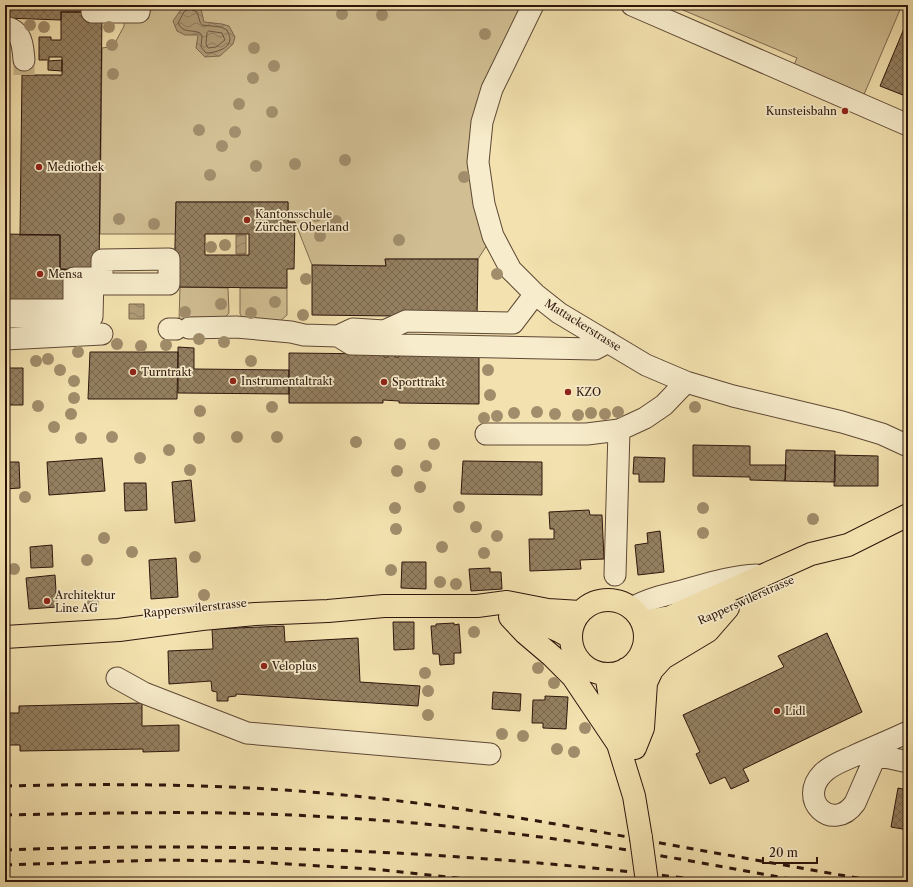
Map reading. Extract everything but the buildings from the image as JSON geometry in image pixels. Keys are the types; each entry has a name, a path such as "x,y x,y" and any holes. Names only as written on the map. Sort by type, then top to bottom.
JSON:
{"main road":[{"name":"Rapperswilerstrasse","path":"637,615 670,616 812,554 848,545 908,515"},
{"name":"Rapperswilerstrasse","path":"642,651 676,631 818,568 835,557 848,545"},
{"name":"Rapperswilerstrasse","path":"5,623 118,617 234,602 293,599 341,599 384,606"},
{"path":"603,600 619,601 637,615 645,636 642,651 633,664 616,671 595,672 578,659 573,649 571,638 575,620 580,612 594,602 603,600"},
{"name":"Rapperswilerstrasse","path":"5,637 119,630 224,617 384,606 477,606 507,602 548,610 580,612"},
{"name":"Rapperswilerstrasse","path":"477,606 510,617 544,624 571,638"},
{"path":"626,746 642,728 646,683 652,670 663,658 708,631 728,608"},
{"path":"510,617 525,633 552,656 573,677 626,746"},
{"path":"616,671 647,882"}],"street":[{"path":"93,5 92,12 139,12 140,5"},
{"name":"Mattackerstrasse","path":"533,5 492,89 482,122 478,162 484,204 493,236 511,270 535,294 559,313 646,365 686,382 733,396 842,422 882,434 908,446"},
{"path":"632,5 908,125"},
{"path":"5,27 15,31 20,37 23,44 24,60"},
{"path":"5,310 74,310 74,278 93,278 92,317 5,317"},
{"path":"178,329 236,327 291,332 304,336 338,336 353,329 384,331 406,321 513,323 535,294"},
{"path":"5,339 102,334"},
{"path":"338,336 351,344 595,349 608,342"},
{"path":"486,434 587,434 619,430 645,418 664,405 686,382"},
{"path":"615,575 619,430"},
{"path":"117,678 144,693 247,733 490,754"},
{"path":"908,732 882,748 908,762"}],"shaded area":[{"path":"140,5 533,5 482,122 493,236 478,259 385,259 386,266 312,265 295,222 288,222 288,202 176,202 176,234 100,234 102,48 116,46 116,41 124,26 125,12"},
{"path":"671,5 902,5 860,104 790,74 797,58"},
{"path":"180,287 228,288 229,313 221,322 179,321"},
{"path":"240,288 287,288 287,315 278,323 247,323 240,314"}],"water":[{"path":"191,5 201,9 204,22 229,26 235,37 233,44 220,56 205,57 196,48 198,35 185,35 177,31 173,21 182,8"},
{"path":"236,235 246,235 246,254 236,254"},
{"path":"129,304 144,304 144,319 129,319"}],"tunnel":[{"path":"24,60 24,75"}],"railway":[{"path":"5,786 143,785 235,787 326,793 409,802 519,818 879,882"},
{"path":"5,815 248,813 363,819 466,828 569,841 807,882"},
{"path":"5,850 183,847 362,851 540,863 717,882"},
{"path":"5,865 158,860 237,861 372,869 496,882"}],"place":[{"name":"Kunsteisbahn","path":"845,111"},
{"name":"Mediothek","path":"39,167"},
{"name":"Kantonsschule Zürcher Oberland","path":"247,220"},
{"name":"Mensa","path":"40,274"},
{"name":"Turntrakt","path":"133,372"},
{"name":"Instrumentaltrakt","path":"233,381"},
{"name":"Sporttrakt","path":"384,382"},
{"name":"KZO","path":"568,392"},
{"name":"Architektur Line AG","path":"47,601"},
{"name":"Veloplus","path":"264,666"},
{"name":"Lidl","path":"777,711"}]}
